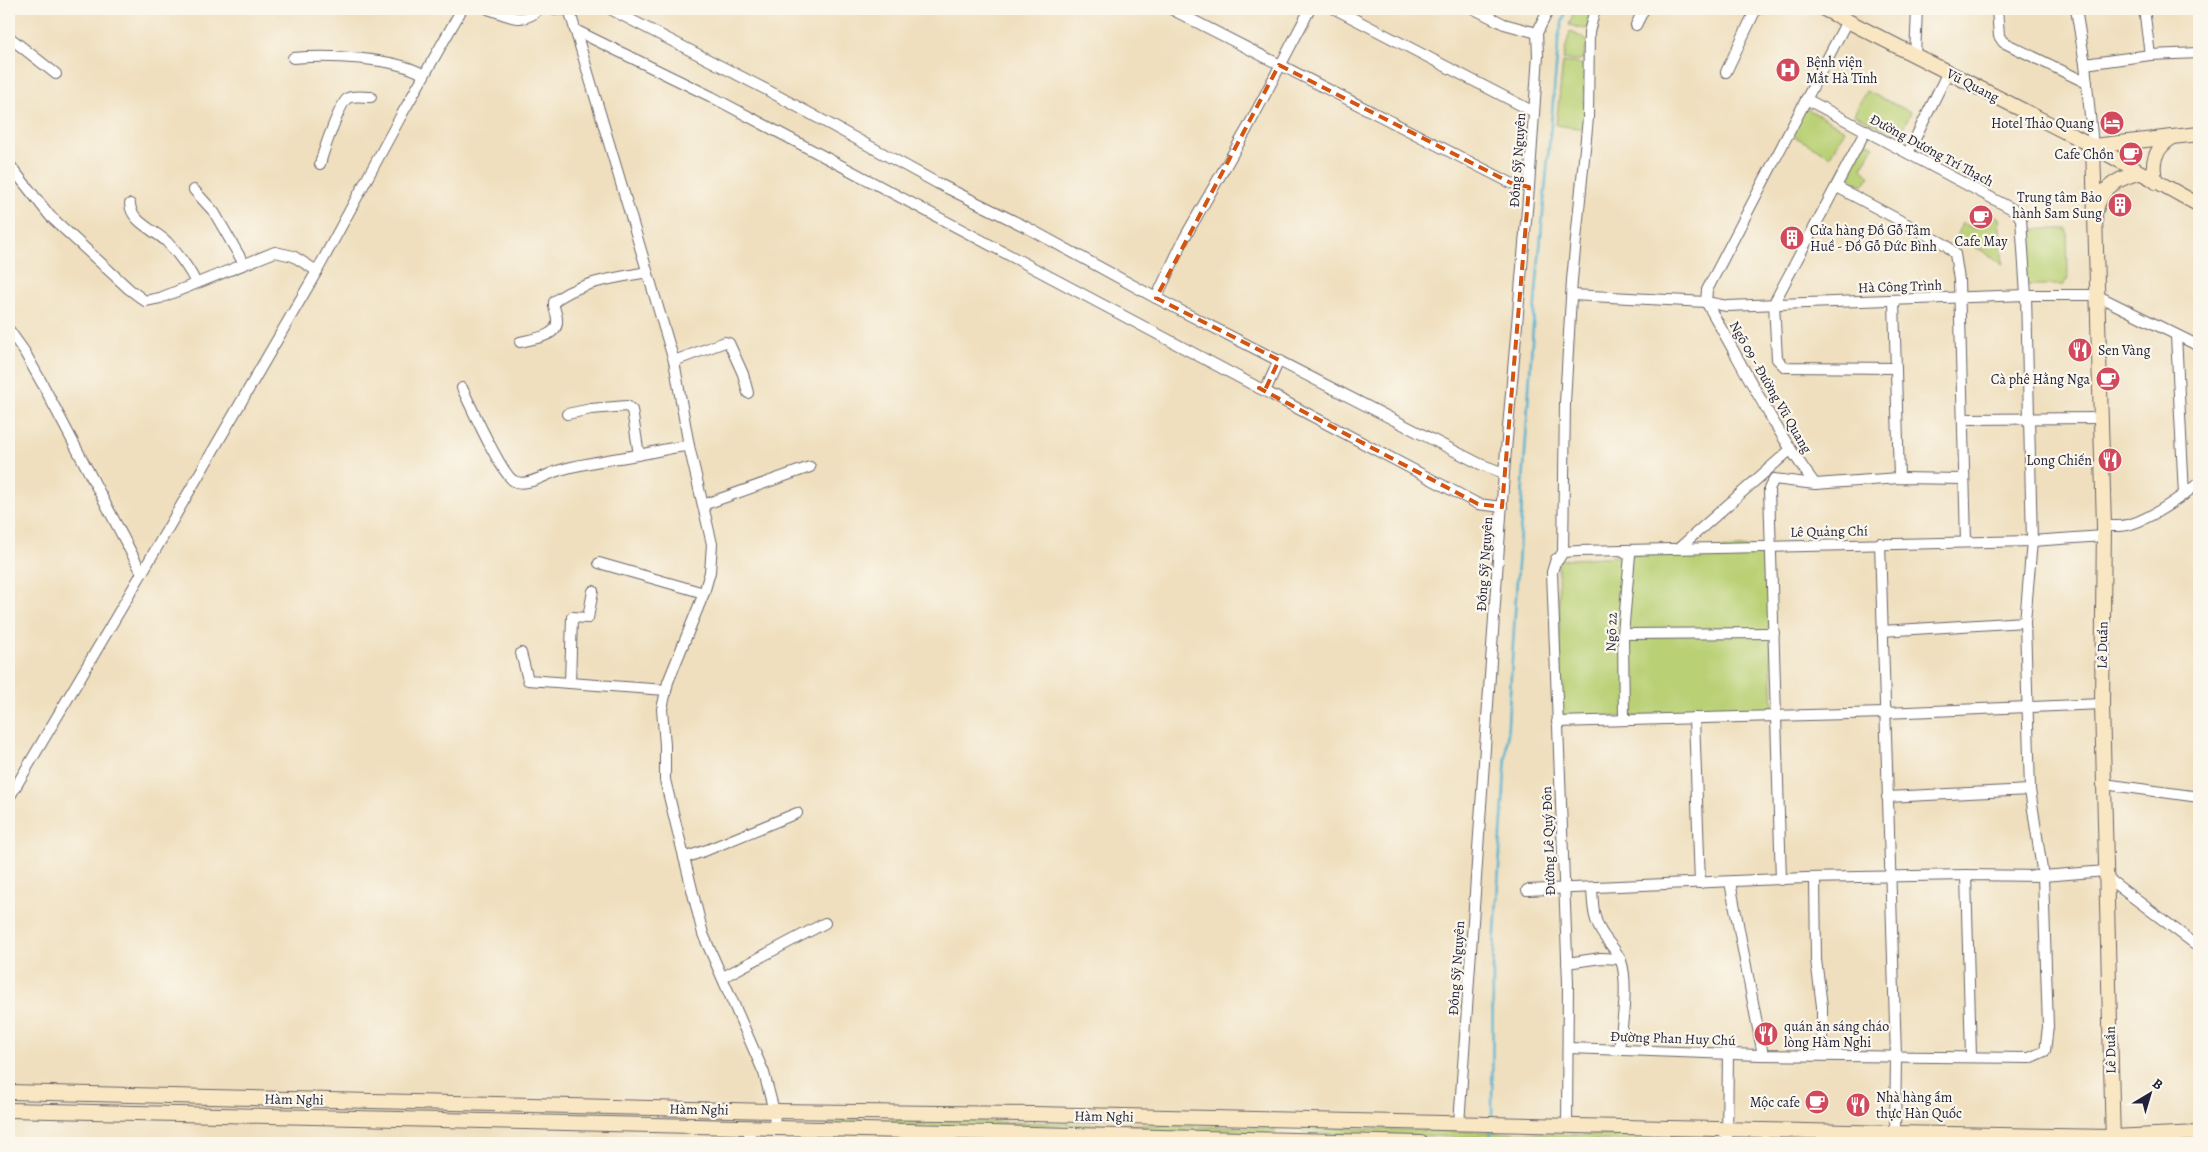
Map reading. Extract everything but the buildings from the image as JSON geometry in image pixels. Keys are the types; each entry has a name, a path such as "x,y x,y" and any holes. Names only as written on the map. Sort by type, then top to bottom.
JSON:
{"main road":[{"name":"Vũ Quang","path":"1824,9 2093,146 2199,205"},
{"path":"2093,146 2199,134"},
{"path":"2156,182 2153,172 2153,161 2158,150 2165,142 2174,137"},
{"name":"Lê Duẩn","path":"2093,146 2104,531 2102,704 2112,1140"},
{"path":"2094,221 2097,204 2107,188 2122,178 2139,173"},
{"name":"Hàm Nghi","path":"9,1092 774,1111 1567,1126 1727,1136 1895,1133 2112,1140 2199,1133"},
{"name":"Hàm Nghi","path":"9,1110 1421,1143"}],"street":[{"path":"9,798 317,271 462,9"},
{"path":"488,9 525,19 532,16 539,9"},
{"path":"555,9 569,9 674,361 689,446 712,544 710,572 704,592 666,690 662,709 665,780 702,934 723,977 732,1003 764,1072 774,1111 776,1128"},
{"path":"610,9 767,90 937,183 1079,255 1156,298 1480,464 1504,473"},
{"path":"1171,9 1510,183 1529,187"},
{"path":"1156,298 1186,237 1247,129 1279,64 1310,9"},
{"path":"1335,9 1534,112"},
{"path":"1474,9 1504,24 1537,33"},
{"name":"Đồng Sỹ Nguyên","path":"1459,1124 1504,473 1529,187 1538,55 1537,33 1549,9"},
{"name":"Đường Lê Quý Đôn","path":"1567,1126 1567,963 1552,572 1556,559 1561,556 1567,376 1572,295 1588,118 1589,32 1595,9"},
{"path":"1636,25 1644,9"},
{"path":"1726,72 1756,9"},
{"path":"1916,56 1917,9"},
{"path":"1997,9 1999,36 2003,42 2087,84"},
{"path":"2076,9 2085,64 2093,146"},
{"path":"2144,9 2150,55"},
{"path":"1706,302 1707,290 1847,21"},
{"path":"575,30 712,97 1478,504 1502,507"},
{"path":"9,37 56,74"},
{"path":"2085,64 2150,55 2199,53"},
{"path":"293,58 316,56 353,57 407,68 424,75"},
{"path":"1908,153 1948,72"},
{"path":"320,164 330,132 344,101 352,98 371,97"},
{"name":"Đường Dương Trí Thạch","path":"1806,98 2016,212 2021,219 2026,295 2032,541 2025,622 2030,790 2043,876 2048,1026 2045,1051"},
{"path":"1866,130 1774,303 1777,359 1785,367 1896,368"},
{"path":"9,164 50,216 139,298 145,301 152,301 276,252 293,256 317,271"},
{"path":"1836,187 1952,250 1957,262 1966,542"},
{"path":"194,190 214,212 244,264"},
{"path":"130,204 130,209 137,218 165,240 179,255 196,283"},
{"path":"520,342 542,337 555,330 558,325 554,302 563,296 605,281 647,272"},
{"name":"Hà Công Trình","path":"1572,295 1706,302 1727,306 1774,303 1959,299 2026,295 2096,295"},
{"path":"2096,295 2199,346"},
{"path":"1894,301 1899,478"},
{"name":"Ngõ 09 - Đường Vũ Quang","path":"1706,302 1758,398 1790,450 1815,484"},
{"path":"9,330 24,351 43,385 142,573"},
{"path":"2176,335 2184,495"},
{"path":"674,361 725,342 729,343 743,374 748,393"},
{"path":"1259,388 1265,389 1275,372 1279,360"},
{"path":"462,388 485,437 513,480 525,482 574,467 662,449 689,446"},
{"path":"567,414 591,409 627,406 632,410 639,455"},
{"path":"1963,419 2101,418"},
{"path":"1679,548 1790,450"},
{"path":"703,505 810,467"},
{"path":"1782,880 1771,545 1771,482 1774,479 1815,484 1899,478 1963,479"},
{"name":"Lê Quảng Chí","path":"1561,556 1621,550 1771,545 2032,541 2104,531 2132,524 2184,495 2199,483"},
{"path":"1880,544 1896,1056 1895,1133"},
{"name":"Ngõ 22","path":"1621,550 1630,555 1623,634 1624,720"},
{"path":"598,563 704,592"},
{"path":"570,682 572,617 588,618 593,590"},
{"path":"1882,632 2025,622"},
{"path":"1623,634 1774,633"},
{"path":"521,653 528,680 666,690"},
{"path":"1557,722 1885,713 2102,704"},
{"path":"1694,718 1700,883"},
{"path":"2104,784 2199,797"},
{"path":"1887,797 2030,790"},
{"path":"684,858 796,812"},
{"path":"1527,890 1564,890 1815,878 2106,874 2199,947"},
{"path":"1966,875 1972,1056"},
{"path":"1815,878 1816,960 1822,1006 1822,1055"},
{"path":"1730,882 1763,1054"},
{"path":"1592,888 1595,920 1620,959 1623,972 1619,1050"},
{"path":"723,977 825,923"},
{"path":"1567,963 1601,958 1620,959"},
{"name":"Đường Phan Huy Chú","path":"1568,1048 1728,1054 2029,1058 2045,1051"},
{"path":"1727,1136 1728,1054"},
{"path":"746,1143 753,1127"}],"highlighted area":[{"path":"1279,65 1511,183 1529,187 1502,507 1478,504 1259,388 1265,390 1279,360 1156,298"}],"green space":[{"path":"1575,9 1602,9 1586,29 1569,25"},
{"path":"1570,31 1588,41 1583,59 1573,61 1563,59"},
{"path":"1563,62 1587,65 1583,102 1589,105 1586,129 1556,125"},
{"path":"1866,91 1911,112 1899,136 1854,114"},
{"path":"1802,106 1845,130 1830,156 1788,133"},
{"path":"1857,137 1874,146 1862,168 1870,176 1863,185 1855,182 1851,187 1836,178"},
{"path":"1992,213 1999,218 2003,265 1981,250 1956,238 1962,223 1975,229"},
{"path":"2024,229 2067,229 2068,278 2063,285 2025,285"},
{"path":"1768,546 1773,715 1561,717 1558,560"},
{"path":"812,1118 1275,1128 1275,1134 811,1124"},
{"path":"1303,1127 1712,1138 1712,1143 1303,1133"},
{"path":"1754,1141 1915,1143 1754,1143"}],"waterway":[{"path":"1492,1119 1493,966 1533,326 1559,34 1566,9"},
{"path":"1490,1143 1491,1130"}],"place":[{"name":"Bệnh viện Mắt Hà Tĩnh","path":"1788,70"},
{"name":"Hotel Thảo Quang","path":"2112,123"},
{"name":"Cafe Chồn","path":"2131,154"},
{"name":"Trung tâm Bảo hành Sam Sung","path":"2120,205"},
{"name":"Cafe May","path":"1981,217"},
{"name":"Cửa hàng Đồ Gỗ Tâm Huề - Đồ Gỗ Đức Bình","path":"1792,238"},
{"name":"Sen Vàng","path":"2080,350"},
{"name":"Cà phê Hằng Nga","path":"2108,379"},
{"name":"Long Chiến","path":"2110,460"},
{"name":"quán ăn sáng cháo lòng Hàm Nghi","path":"1766,1034"},
{"name":"Mộc cafe","path":"1817,1102"},
{"name":"Nhà hàng ẩm thực Hàn Quốc","path":"1858,1105"}]}
